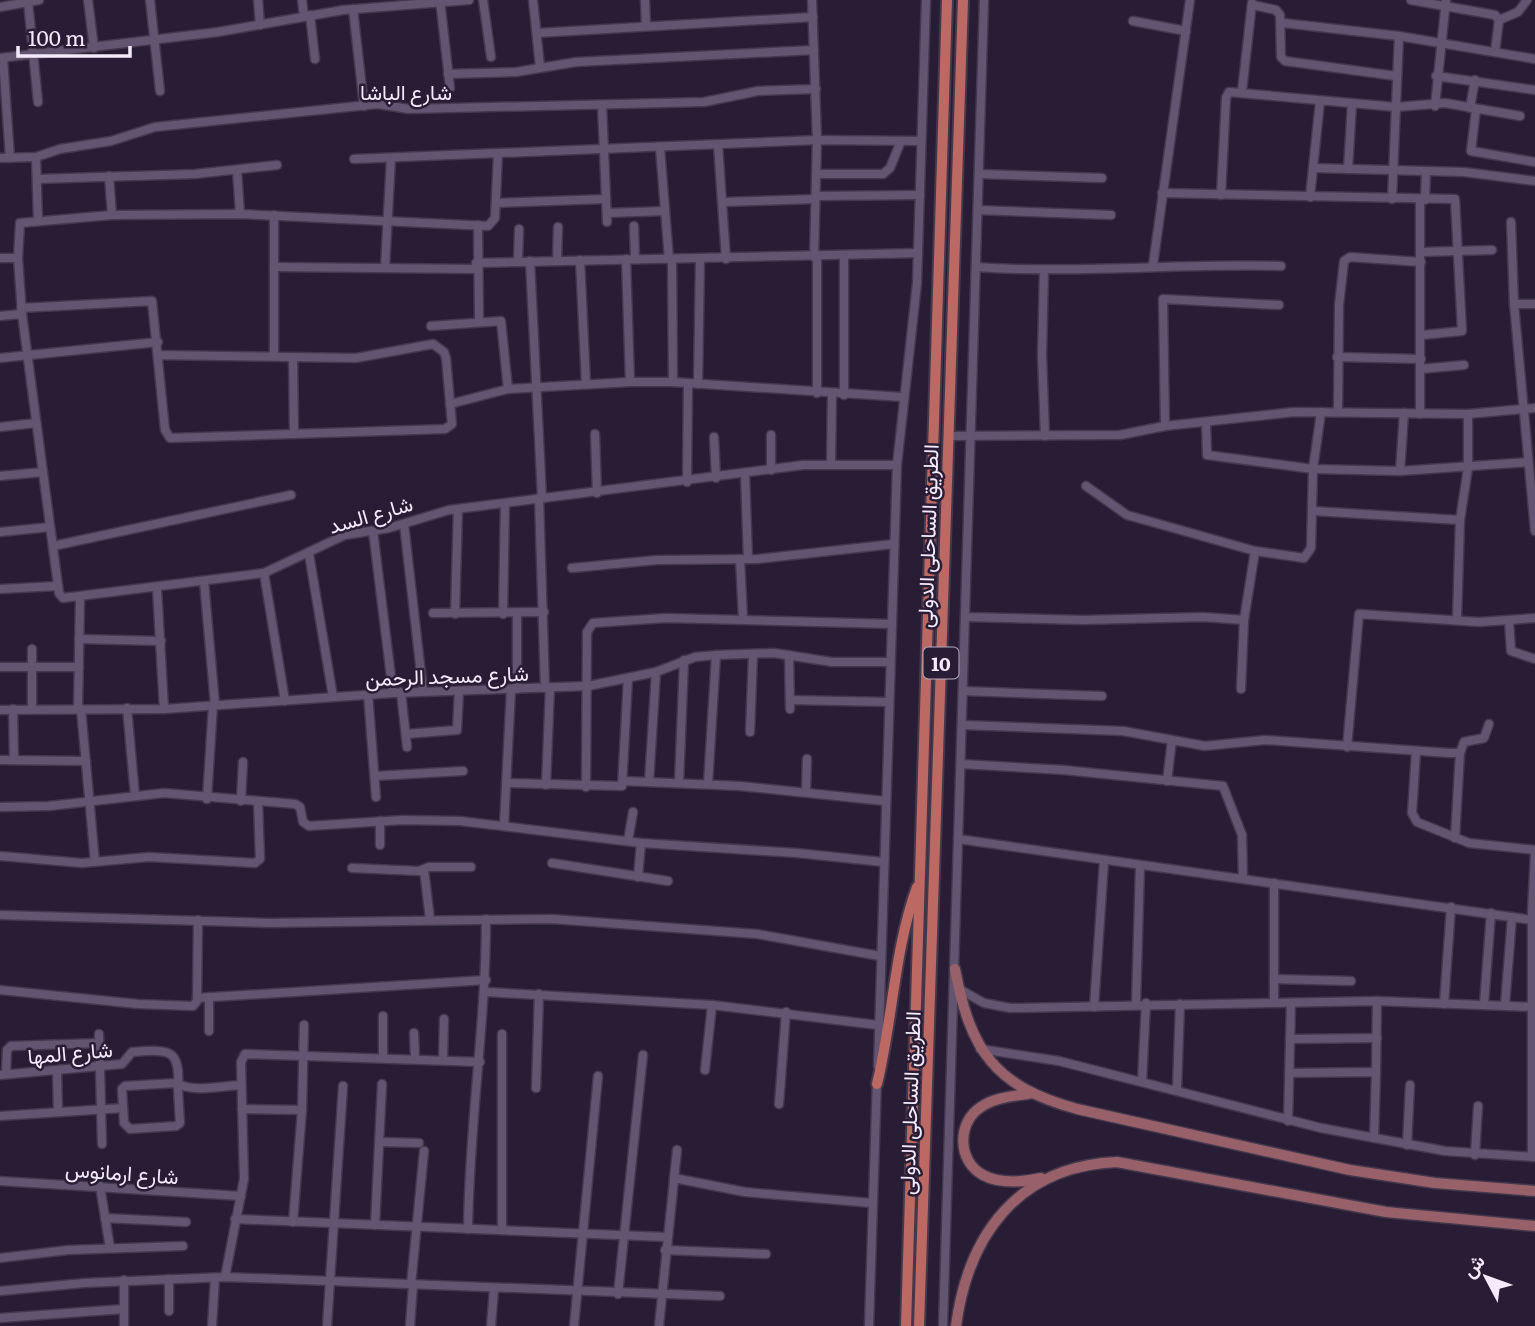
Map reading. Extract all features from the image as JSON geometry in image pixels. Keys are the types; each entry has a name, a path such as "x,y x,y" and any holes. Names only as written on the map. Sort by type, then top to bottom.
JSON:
{"highway":[{"name":"الطريق الساحلى الدولى","path":"906,1326 947,0"},
{"name":"الطريق الساحلى الدولى","path":"919,1326 963,0"},
{"path":"877,1084 891,1018 904,929 920,878"}],"main road":[{"path":"956,969 959,989 979,1049 1005,1076 1033,1093 1077,1109 1350,1170 1436,1183 1535,1191"},
{"path":"1033,1093 995,1100 978,1108 967,1123 964,1147 971,1164 985,1176 1020,1181 1085,1165 1117,1162 1386,1212 1535,1226"},
{"path":"957,1326 964,1281 987,1233 1014,1200 1053,1175"}],"street":[{"path":"0,7 38,0"},
{"path":"88,0 94,48"},
{"path":"150,0 160,91"},
{"path":"258,0 260,25"},
{"path":"302,0 315,59"},
{"path":"341,0 343,10"},
{"path":"10,158 1,58 260,25 392,2 469,0"},
{"path":"483,0 491,57"},
{"path":"533,0 540,67"},
{"path":"645,0 646,26"},
{"path":"812,0 817,140 817,393"},
{"path":"869,1326 897,465 915,310 926,0"},
{"path":"943,1326 984,0"},
{"path":"1153,265 1190,0"},
{"path":"1411,0 1446,4 1495,15 1499,20 1495,52"},
{"path":"1499,20 1518,12 1527,0"},
{"path":"440,1 450,88"},
{"path":"28,2 38,102"},
{"path":"1242,91 1252,3 1276,10 1283,23 1281,57 1285,61 1396,76"},
{"path":"1435,106 1439,43 1446,4"},
{"path":"353,9 364,106"},
{"path":"537,33 813,17"},
{"path":"1133,21 1186,31"},
{"path":"1283,23 1399,36 1535,59"},
{"path":"1392,199 1399,36"},
{"path":"448,74 516,72 587,61 814,50"},
{"path":"1436,76 1535,90"},
{"path":"1475,80 1471,151 1535,162"},
{"name":"شارع الباشا","path":"0,158 36,157 60,149 119,140 155,127 386,104 409,109 704,102 758,91 816,89"},
{"path":"1221,195 1226,98 1229,92 1242,91 1320,102 1396,107 1435,106 1445,103 1520,116"},
{"path":"1310,197 1320,102"},
{"path":"1348,169 1352,104"},
{"path":"602,105 607,217 665,211"},
{"path":"354,159 604,151 817,140 921,141"},
{"path":"816,174 883,174 890,168 901,141"},
{"path":"718,145 726,259"},
{"path":"660,148 671,259 673,382"},
{"path":"95,862 80,709 80,598 63,598 58,586 22,311 18,226 24,222 112,215 240,214 488,226 494,222 498,154"},
{"path":"36,157 38,221"},
{"path":"385,268 391,158"},
{"path":"37,179 237,170 277,165"},
{"path":"1313,168 1426,170 1535,181"},
{"path":"237,170 240,214"},
{"path":"1420,414 1420,252 1426,170"},
{"path":"979,174 1102,178"},
{"path":"109,176 112,215"},
{"path":"1162,193 1457,200 1462,331 1422,335"},
{"path":"722,202 920,195"},
{"path":"496,203 606,199"},
{"path":"978,210 1111,215"},
{"path":"274,215 274,356"},
{"path":"1511,222 1514,304 1535,531"},
{"path":"478,225 476,266 479,321"},
{"path":"630,382 631,259 634,226"},
{"path":"557,260 558,227"},
{"path":"518,262 519,229"},
{"path":"1420,252 1492,250"},
{"path":"274,267 385,268 476,266 557,260 844,257 918,253"},
{"path":"844,257 844,394"},
{"path":"1338,411 1337,357 1344,261 1350,257 1421,262"},
{"path":"0,258 18,258"},
{"path":"698,384 700,259"},
{"path":"580,260 586,384"},
{"path":"530,261 547,687 546,785"},
{"path":"976,268 1044,270 1153,265 1281,266"},
{"path":"1044,270 1042,355 1045,436"},
{"path":"1165,426 1163,299 1279,306"},
{"path":"0,316 22,311 150,301 154,305 165,430 170,438 445,429 452,424 446,358 444,352 433,344 356,358 159,355"},
{"path":"1514,304 1535,304"},
{"path":"431,326 479,321 502,322 508,389"},
{"path":"0,358 158,342"},
{"path":"293,357 294,434"},
{"path":"1337,357 1421,359"},
{"path":"1420,369 1464,365"},
{"path":"450,404 508,389 630,382 673,382 903,397"},
{"path":"687,482 688,383"},
{"path":"831,463 832,394"},
{"path":"949,436 1120,435 1165,426 1321,412 1468,414 1535,408"},
{"path":"1086,486 1127,515 1255,551 1306,556 1311,548 1313,470 1321,412"},
{"path":"1400,471 1404,413"},
{"path":"1457,619 1460,520 1468,468 1468,414"},
{"path":"1206,422 1207,455 1313,470 1400,471 1528,462"},
{"path":"0,427 36,423"},
{"path":"595,433 597,493"},
{"path":"771,435 771,470"},
{"path":"714,436 716,478"},
{"name":"شارع السد","path":"80,598 264,573 345,535 404,524 433,513 831,463 897,465"},
{"path":"0,469 0,476 43,472"},
{"path":"743,620 745,474"},
{"path":"53,546 291,495"},
{"path":"503,614 505,502"},
{"path":"455,614 458,509"},
{"path":"1313,511 1460,520"},
{"path":"404,524 423,691"},
{"path":"0,532 50,527"},
{"path":"373,531 407,747"},
{"path":"572,568 657,560 744,559 894,544"},
{"path":"1241,689 1244,620 1255,551"},
{"path":"309,554 332,697"},
{"path":"264,573 285,701"},
{"path":"204,581 214,705 206,799"},
{"path":"0,589 58,586"},
{"path":"157,589 164,709"},
{"path":"433,614 544,612"},
{"path":"504,826 517,613"},
{"path":"1347,747 1359,614 1509,621 1535,618"},
{"path":"965,617 1096,620 1204,617 1244,620"},
{"path":"586,787 587,632 593,623 666,618 891,624"},
{"path":"1509,621 1511,651 1535,659"},
{"path":"79,639 161,641"},
{"path":"32,649 32,709"},
{"path":"750,732 753,654"},
{"path":"708,784 716,655"},
{"name":"شارع مسجد الرحمن","path":"0,709 164,709 423,691 588,686 656,672 684,660 716,655 789,655 832,662 890,662"},
{"path":"789,655 790,705 889,702"},
{"path":"679,783 684,660"},
{"path":"0,667 79,667"},
{"path":"649,782 656,672"},
{"path":"506,783 619,787 623,781 628,679"},
{"path":"405,734 457,730 459,691"},
{"path":"963,691 1102,696"},
{"path":"368,694 376,797"},
{"path":"127,708 135,796"},
{"path":"13,709 14,760"},
{"path":"1455,838 1462,743 1484,738 1489,724"},
{"path":"962,725 1123,731 1205,746 1249,740 1460,753"},
{"path":"1167,781 1172,740"},
{"path":"979,1049 1059,1061 1177,1089 1288,1121 1374,1138 1475,1155 1533,1157 1532,920 1535,851 1482,845 1455,838 1417,822 1413,817 1416,752"},
{"path":"806,792 807,759"},
{"path":"0,760 86,761"},
{"path":"241,801 243,762"},
{"path":"961,764 1225,788 1242,835 1244,878"},
{"path":"376,776 463,771"},
{"path":"623,781 708,784 885,801"},
{"path":"0,807 90,802 164,793 206,799 295,804 300,807 303,822 309,826 441,820 641,843 797,853 883,862"},
{"path":"0,856 95,862 149,858 257,863 260,854 258,802"},
{"path":"628,841 633,812"},
{"path":"380,821 380,845"},
{"path":"958,838 1104,861 1244,878 1532,920"},
{"path":"638,877 641,843"},
{"path":"1094,1007 1104,861"},
{"path":"552,863 668,881"},
{"path":"1140,866 1142,1081"},
{"path":"352,868 424,870 471,867"},
{"path":"424,870 430,919"},
{"path":"1274,883 1274,1002"},
{"path":"1444,1004 1451,907"},
{"path":"1484,1004 1490,914"},
{"path":"0,915 295,923 551,919 744,933 880,956"},
{"path":"1505,1005 1512,917"},
{"path":"468,1229 471,1132 486,992 486,919"},
{"path":"0,990 190,1007 195,1004 197,998 198,920"},
{"path":"1273,979 1351,981"},
{"path":"197,998 486,980"},
{"path":"959,989 984,1003 1004,1008 1377,1001 1533,1007"},
{"path":"486,992 712,1004 878,1025"},
{"path":"536,1088 539,994"},
{"path":"209,997 209,1031"},
{"path":"1374,1138 1377,1001"},
{"path":"1288,1121 1291,1003"},
{"path":"705,1070 712,1004"},
{"path":"1177,1089 1180,1004"},
{"path":"779,1104 786,1012"},
{"path":"383,1016 383,1058"},
{"path":"443,1060 444,1019"},
{"path":"293,1222 302,1110 304,1025"},
{"path":"414,1033 415,1059"},
{"path":"502,1034 502,1230"},
{"path":"1290,1039 1377,1038"},
{"path":"3,1074 10,1046 99,1039 102,1144"},
{"name":"شارع المها","path":"3,1074 125,1064 127,1055 132,1052 156,1051 179,1062 179,1084"},
{"path":"225,1278 235,1219 242,1196 244,1170 241,1062 245,1054 480,1062"},
{"path":"618,1294 643,1055"},
{"path":"57,1071 58,1112"},
{"path":"1289,1073 1376,1072"},
{"path":"574,1326 598,1076"},
{"path":"179,1084 180,1123 176,1126 127,1128 122,1089 125,1086 179,1084 188,1088 242,1085"},
{"path":"375,1225 382,1084"},
{"path":"1407,1144 1410,1085"},
{"path":"327,1326 343,1086"},
{"path":"1475,1155 1478,1106"},
{"path":"0,1116 123,1108"},
{"path":"242,1109 302,1110"},
{"path":"381,1142 422,1147 410,1326"},
{"path":"659,1326 677,1150"},
{"path":"674,1178 745,1192 873,1203"},
{"name":"شارع ارمانوس","path":"0,1181 242,1196"},
{"path":"100,1186 110,1248"},
{"path":"105,1218 186,1222"},
{"path":"235,1219 666,1237"},
{"path":"0,1258 110,1248 183,1246"},
{"path":"665,1250 766,1254"},
{"path":"212,1326 215,1278"},
{"path":"0,1291 124,1280 225,1278 720,1296"},
{"path":"169,1279 169,1311"},
{"path":"124,1280 124,1326"},
{"path":"491,1326 494,1289"},
{"path":"0,1318 124,1309"}]}
